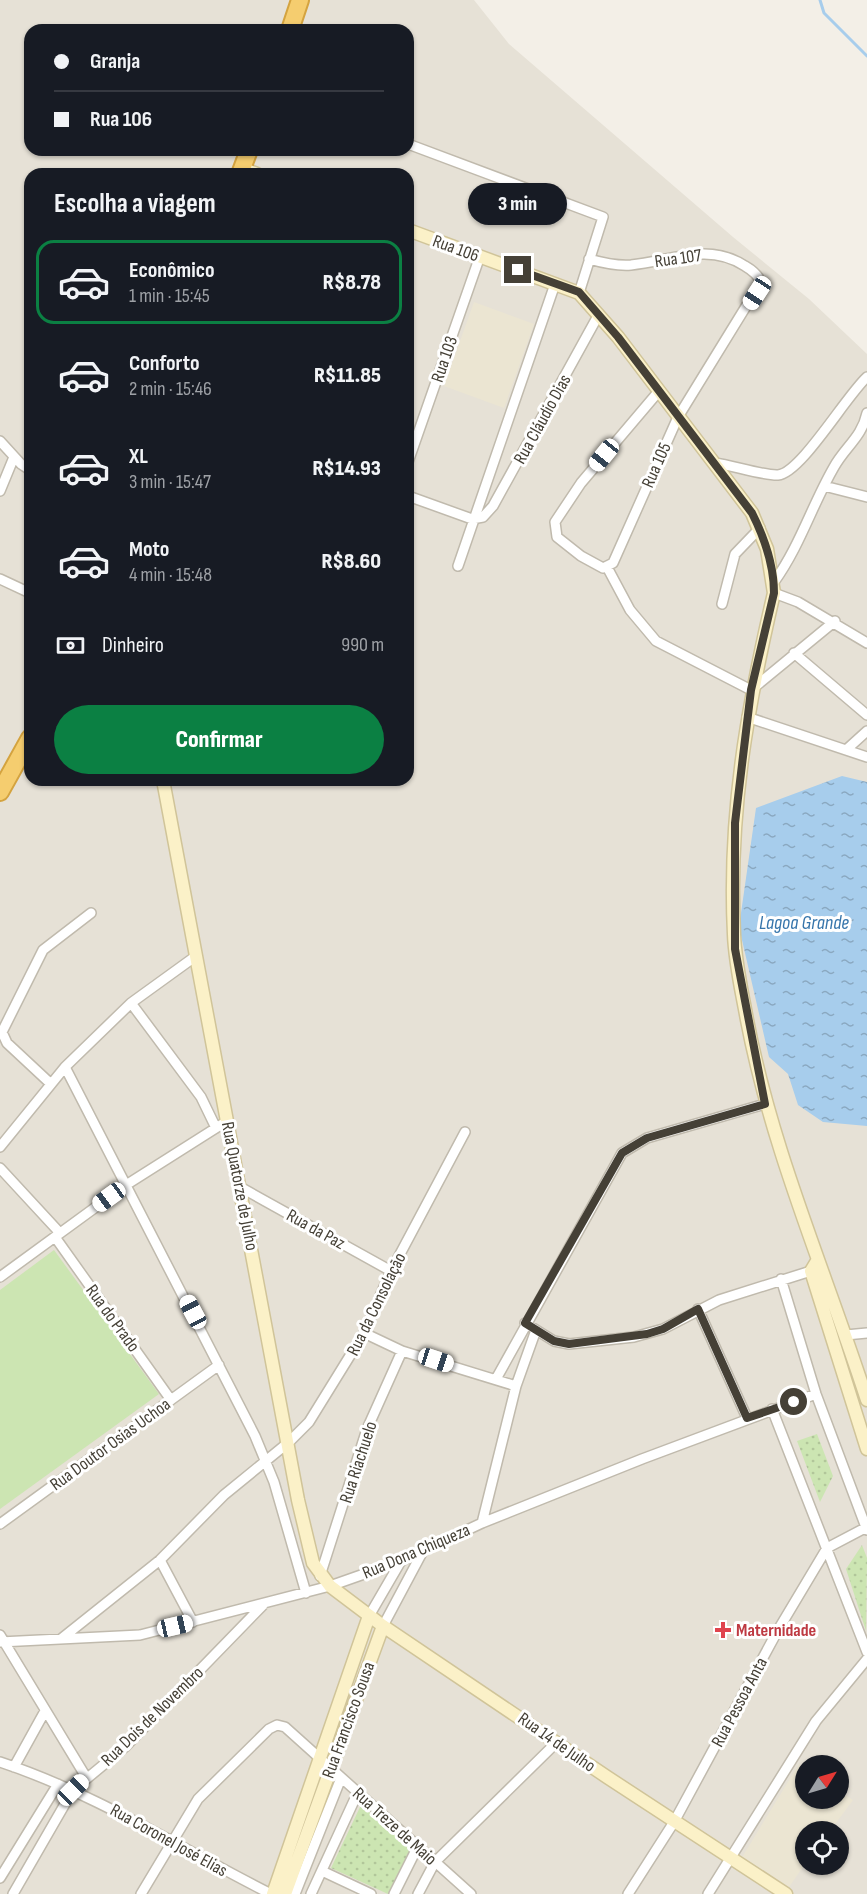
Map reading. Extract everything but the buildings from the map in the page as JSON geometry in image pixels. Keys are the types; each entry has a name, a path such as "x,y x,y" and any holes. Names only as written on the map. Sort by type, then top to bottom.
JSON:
{"highway":[{"path":"292,24 300,0"},
{"path":"0,792 24,749"}],"street":[{"path":"414,146 603,216 579,292"},
{"name":"Rua 106","path":"414,232 579,292 599,314 715,463 760,528 774,588"},
{"name":"Rua 107","path":"589,259 628,266 689,254 717,253 738,262 760,279"},
{"name":"Rua 103","path":"414,445 480,256"},
{"name":"Rua 105","path":"610,565 678,417 757,293 760,279"},
{"path":"458,566 555,284"},
{"name":"Rua Cláudio Dias","path":"476,519 494,506 599,314"},
{"path":"715,463 774,475 787,473 807,453 864,383"},
{"path":"659,391 581,483 555,522 555,534 581,556 599,567 610,565 630,610 656,641 751,690"},
{"path":"867,413 862,432 841,455 824,486 803,535 774,588 747,717 735,823 734,935 744,1001 765,1104 814,1266 855,1384 867,1400"},
{"path":"0,441 24,465"},
{"path":"0,491 14,457"},
{"path":"824,486 867,497"},
{"path":"414,498 476,519"},
{"path":"722,604 735,554 760,528"},
{"path":"0,579 24,590"},
{"path":"774,588 835,621 867,643"},
{"path":"751,690 835,621"},
{"path":"794,653 867,714"},
{"path":"747,717 867,757"},
{"path":"846,750 867,731"},
{"name":"Rua Quatorze de Julho","path":"164,786 196,956 221,1125 240,1187 308,1548 320,1576 330,1586"},
{"path":"51,1084 1,1037 5,1022 43,950 91,913"},
{"path":"0,1147 66,1067 131,1003 196,956"},
{"path":"0,1277 126,1185 221,1125 131,1003"},
{"path":"66,1067 266,1461 306,1593"},
{"path":"496,1380 525,1323 622,1153 647,1138 765,1104"},
{"name":"Rua da Consolação","path":"61,1639 160,1560 224,1495 289,1442 309,1422 364,1333 391,1271 465,1132"},
{"name":"Rua do Prado","path":"0,1168 57,1235 171,1400"},
{"name":"Rua da Paz","path":"240,1187 391,1271"},
{"path":"525,1323 554,1341 569,1344 634,1337 663,1329 698,1309 814,1266"},
{"path":"814,1266 846,1335 867,1449"},
{"path":"781,1279 816,1394 867,1528 827,1548"},
{"path":"698,1309 747,1418"},
{"path":"482,1523 516,1386 536,1330"},
{"path":"364,1333 402,1351 516,1386"},
{"path":"846,1335 867,1333"},
{"name":"Rua Riachuelo","path":"320,1576 367,1429 402,1351"},
{"name":"Rua Doutor Osias Uchoa","path":"0,1524 219,1365"},
{"name":"Rua Dona Chiqueza","path":"1,1640 140,1635 330,1586 401,1561 482,1523 747,1418 816,1394"},
{"path":"772,1409 867,1652"},
{"name":"Rua Pessoa Anta","path":"628,1894 674,1822 778,1630 827,1548"},
{"name":"Rua Francisco Sousa","path":"301,1827 330,1768 383,1626 423,1551"},
{"path":"160,1560 193,1622"},
{"name":"Rua Francisco Sousa","path":"272,1894 287,1866 301,1827 318,1759 369,1616 401,1561"},
{"name":"Rua 14 de Julho","path":"330,1586 383,1626 674,1822 786,1894"},
{"name":"Rua Dois de Novembro","path":"13,1894 73,1790 125,1747 263,1605"},
{"path":"1,1640 86,1777"},
{"path":"708,1894 816,1721 867,1659"},
{"path":"342,1693 355,1699"},
{"path":"14,1767 45,1711"},
{"name":"Rua Treze de Maio","path":"141,1894 207,1787 274,1726 285,1727 471,1894"},
{"path":"418,1894 435,1862 557,1742"},
{"name":"Rua Coronel José Elias","path":"0,1762 73,1790 272,1894"},
{"name":"Rua Francisco Sousa","path":"295,1894 341,1778"},
{"path":"0,1878 58,1784"},
{"path":"311,1894 358,1792"},
{"path":"394,1894 418,1846"},
{"name":"Rua Francisco Sousa","path":"285,1894 287,1866"},
{"path":"322,1871 371,1894"}],"shaded area":[{"path":"0,0 474,0 509,44 733,237 809,299 867,354 867,1894 0,1894"},
{"path":"474,302 534,324 504,408 444,386"},
{"path":"795,1771 795,1809 846,1809 837,1821 795,1821 795,1875 797,1875 789,1887 741,1859"}],"green space":[{"path":"54,1250 159,1394 0,1509 0,1290"},
{"path":"817,1434 833,1476 820,1502 797,1441"},
{"path":"862,1545 867,1558 866,1631 846,1569"},
{"path":"361,1805 411,1849 388,1894 331,1868"}],"water":[{"name":"Lagoa Grande","path":"842,776 867,782 867,1126 823,1122 798,1105 788,1074 769,1057 739,927 756,808"}],"waterway":[{"path":"820,0 824,13 867,56"}],"place":[{"name":"Maternidade","path":"723,1630"}],"route":[{"path":"518,270 579,292 609,326 752,513 767,549 774,582 774,593 751,690 735,823 735,949 753,1053 765,1104 647,1138 622,1153 525,1323 554,1341 569,1344 647,1334 663,1329 698,1309 747,1418 794,1402"}]}
